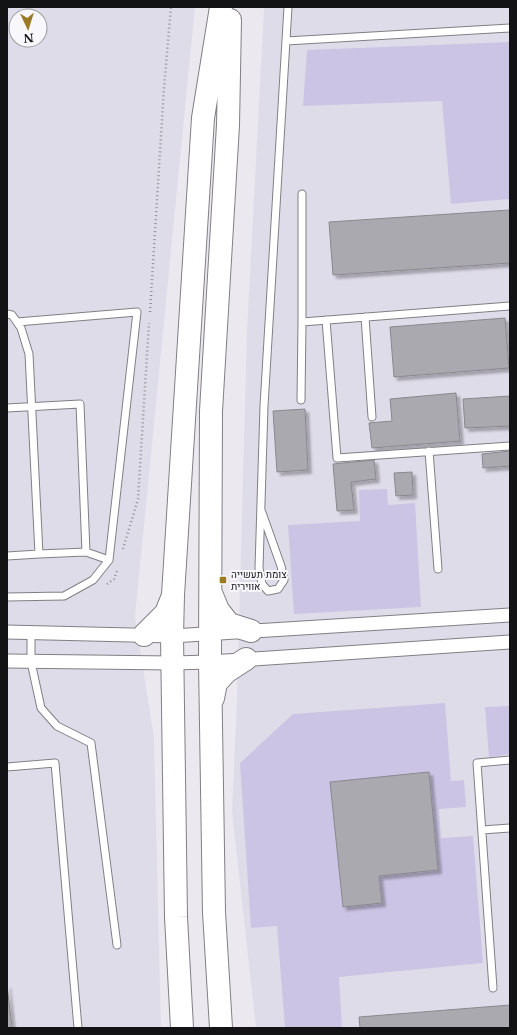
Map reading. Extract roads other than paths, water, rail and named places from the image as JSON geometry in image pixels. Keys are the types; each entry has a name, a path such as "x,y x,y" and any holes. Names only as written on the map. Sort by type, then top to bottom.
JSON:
{"highway":[{"path":"182,1028 176,917 172,663 173,595 203,118 221,7"},
{"path":"221,1028 214,912 210,662 211,411 228,124 230,7"},
{"path":"210,591 218,610 228,624 251,631"},
{"path":"144,636 166,613 173,595"},
{"path":"211,709 216,683 226,672 246,659"}],"street":[{"path":"7,632 172,636 510,615"},
{"path":"7,661 210,662 510,642"}],"lane":[{"path":"261,510 281,566 284,580 278,589 268,591 262,584 259,568 264,398 288,7"},
{"path":"286,41 510,28"},
{"path":"301,400 302,194"},
{"path":"302,322 510,306"},
{"path":"7,597 64,596 93,580 109,560 137,312 17,322"},
{"path":"7,314 12,315 21,328 29,354 39,554"},
{"path":"365,317 372,416"},
{"path":"326,320 337,458 510,446"},
{"path":"7,408 80,404 86,552"},
{"path":"429,451 438,569"},
{"path":"7,556 86,552 109,560"},
{"path":"31,632 31,662 41,708 57,726 91,743 117,945"},
{"path":"493,988 477,763 510,760"},
{"path":"7,767 55,763 78,1028"},
{"path":"482,830 510,828"}],"place":[{"name":"צומת תעשייה אווירית","path":"223,580"}]}
